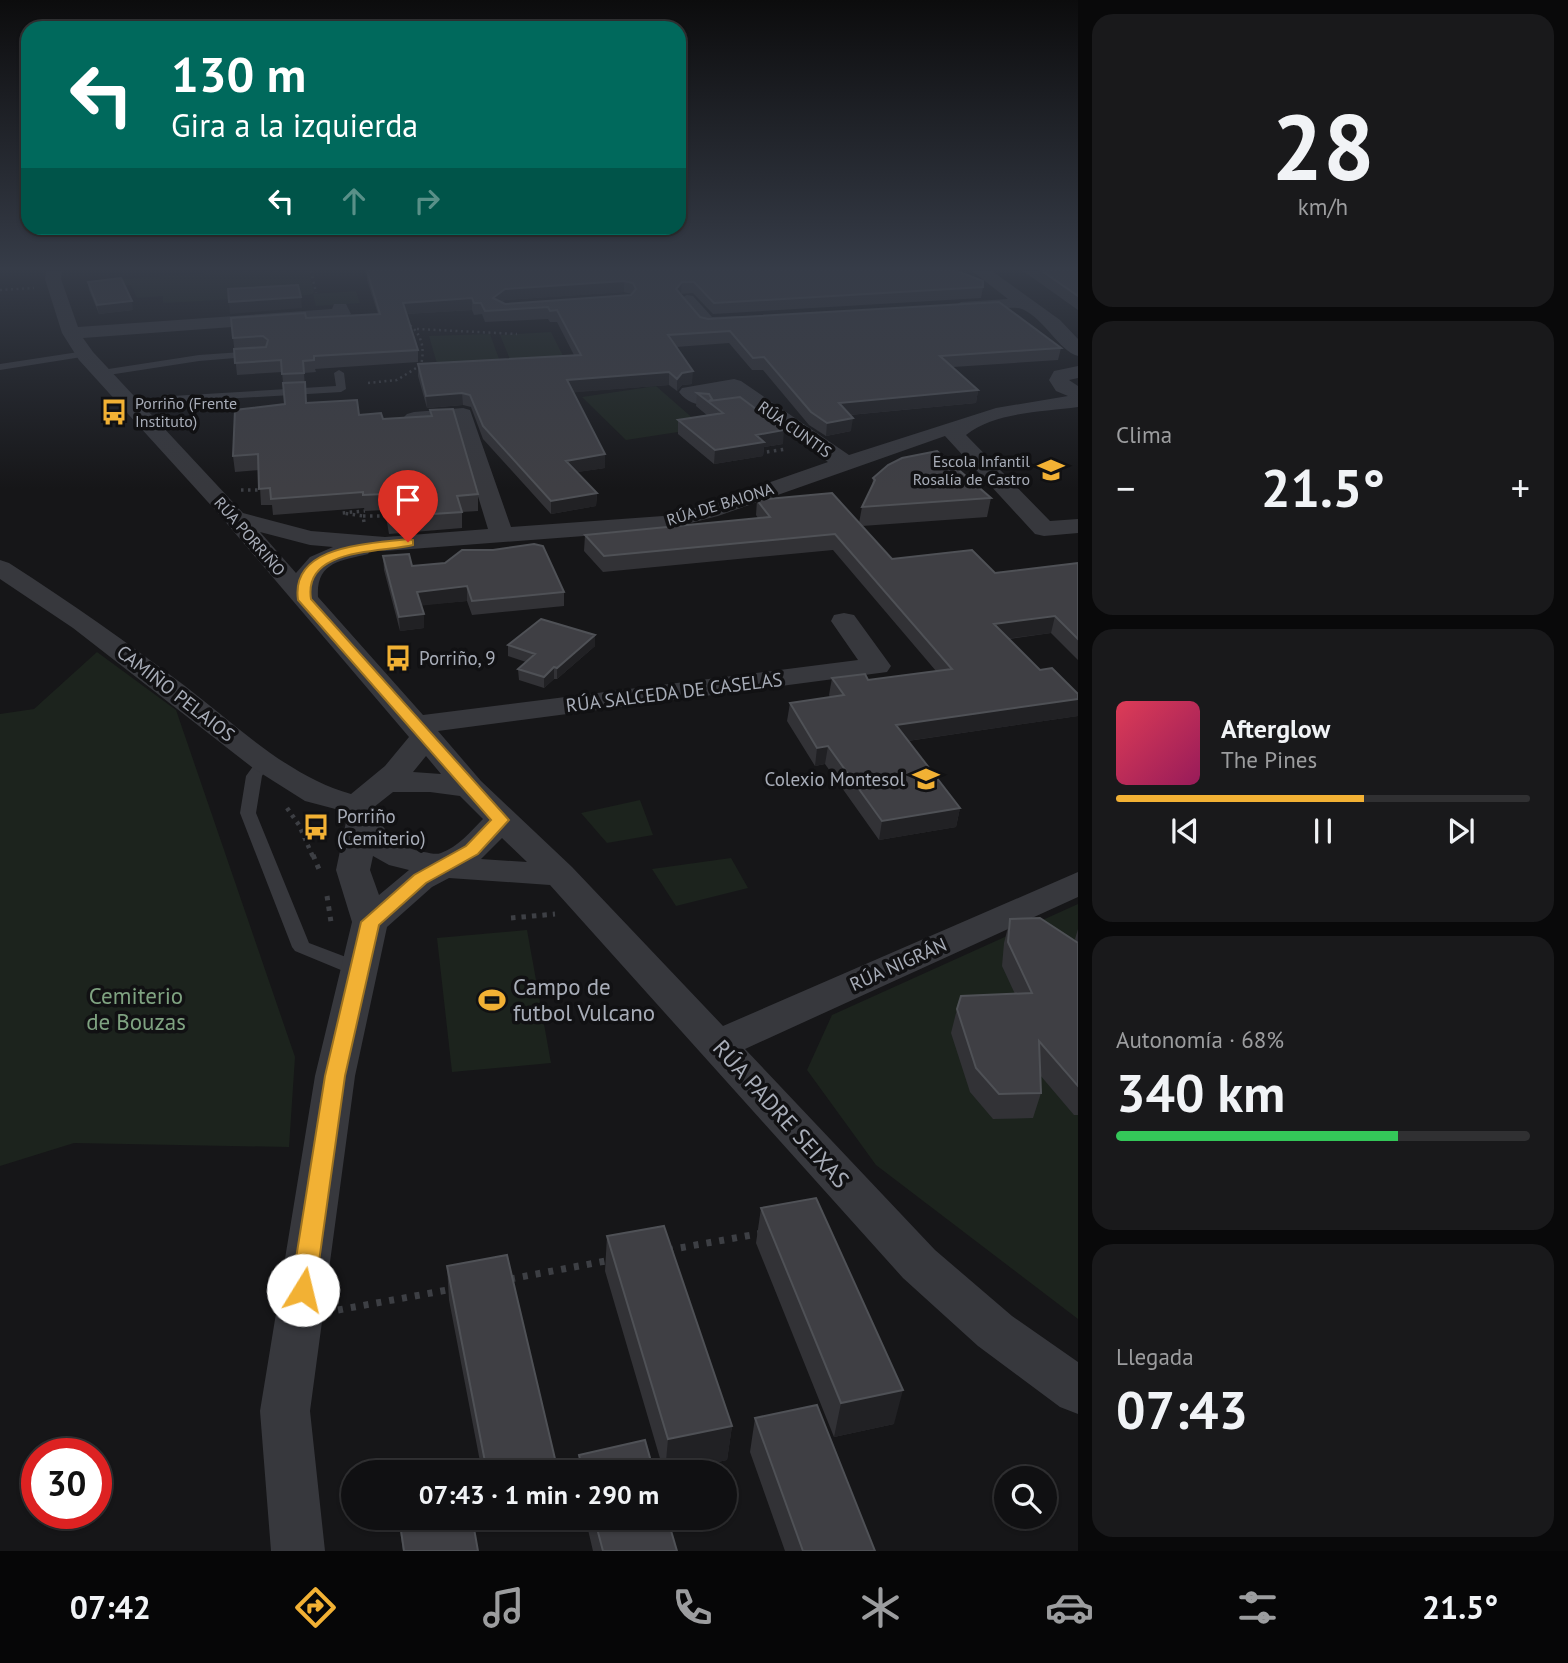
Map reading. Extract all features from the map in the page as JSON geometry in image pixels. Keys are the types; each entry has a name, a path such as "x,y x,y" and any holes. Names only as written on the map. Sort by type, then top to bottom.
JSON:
{"street":[{"name":"RÚA PORRIÑO","path":"78,343 500,820"},
{"name":"RÚA DE BAIONA","path":"234,518 310,538 382,527 502,536 663,523 710,511 951,427 1077,389"},
{"name":"RÚA CUNTIS","path":"744,393 823,450 846,463"},
{"path":"399,419 463,414 502,536"},
{"path":"971,422 956,432 955,436 1044,529 1078,526"},
{"name":"RÚA DE BAIONA","path":"305,600 303,585 313,566 343,552 382,527"},
{"name":"CAMIÑO PELAIOS","path":"0,568 83,622 264,761 316,794 359,814"},
{"name":"RÚA SALCEDA DE CASELAS","path":"421,731 877,666 844,621"},
{"path":"298,1551 285,1411 335,1076 360,970 351,922 359,814 387,782 421,731"},
{"path":"387,782 430,782 470,788"},
{"path":"359,814 388,851 409,859 557,895"},
{"path":"351,922 472,850 500,820"},
{"name":"RÚA PADRE SEIXAS","path":"500,820 557,895 718,1045 919,1264 995,1331 1078,1391"},
{"name":"RÚA NIGRÁN","path":"718,1045 1078,883"}],"lane":[{"path":"0,367 85,354"},
{"path":"102,373 200,358 264,354"},
{"path":"132,405 341,389 339,373"},
{"path":"264,761 254,776 248,813 301,947 360,970"}],"path":[{"path":"368,383 397,380 421,365 424,349 422,343"},
{"path":"759,453 771,451"},
{"path":"233,491 267,489"},
{"path":"379,510 382,527"},
{"path":"363,516 382,527"},
{"path":"284,803 299,825 322,877"},
{"path":"325,887 351,922"},
{"path":"511,918 557,895"},
{"path":"656,1252 766,1232"},
{"path":"506,1280 615,1260"},
{"path":"299,1317 465,1287"}],"green space":[{"path":"431,343 493,343 503,370 440,374"},
{"path":"503,343 557,343 568,366 514,369"},
{"path":"656,386 704,428 626,440 582,397"},
{"name":"Cemiterio de Bouzas","path":"97,652 176,710 295,1057 289,1147 74,1143 0,1166 0,714 34,709"},
{"path":"640,800 653,835 607,843 581,813"},
{"path":"731,858 748,888 676,906 652,869"},
{"path":"1078,904 1078,1319 876,1165 807,1070 832,1015"},
{"name":"Campo de futbol Vulcano","path":"527,930 551,1063 452,1072 437,938"}],"building":[{"path":"267,343 416,343 418,350 314,356 314,360 303,361 304,373 282,374 281,360 235,363 234,349 266,347"},
{"path":"575,343 674,343 693,371 682,373 677,379 669,372 567,380 605,454 566,461 597,493 551,501 483,426 470,395 462,393 426,396 418,364 581,355"},
{"path":"741,343 1055,343 1061,348 940,356 978,390 839,403 853,418 827,423 811,412 764,357 753,358"},
{"path":"305,382 306,403 357,400 359,415 381,413 383,419 432,416 430,410 453,409 478,494 457,496 462,512 388,517 384,494 363,495 363,492 271,499 270,488 259,489 258,454 233,456 235,410 285,404 283,383"},
{"path":"697,393 709,394 712,399 709,401 740,397 784,430 756,435 764,442 715,450 678,420 723,413"},
{"path":"937,451 991,498 862,507 875,480 873,478 888,465 902,458"},
{"path":"832,493 892,559 972,550 995,573 1078,563 1078,639 1055,616 994,624 1040,670 1052,668 1078,694 1078,699 896,725 960,808 882,821 828,746 817,748 790,703 844,695 832,678 865,674 868,680 952,669 835,534 604,556 585,535 770,517 757,500"},
{"path":"534,544 543,546 564,592 472,601 467,586 417,592 424,614 399,617 383,556 409,554 412,566 445,563 462,550 493,550"},
{"path":"541,619 595,635 544,677 518,669 535,654 508,645"},
{"path":"1040,918 1078,943 1078,1086 1039,1041 1041,1093 999,1094 976,1068 957,1009 961,996 1032,993 1008,942 1010,919"},
{"path":"816,1198 903,1390 841,1403 761,1208"},
{"path":"664,1226 732,1426 668,1439 607,1236"},
{"path":"507,1255 555,1460 485,1460 447,1266"},
{"path":"817,1405 875,1551 803,1551 755,1418"},
{"path":"645,1440 651,1460 580,1460 579,1455"},
{"path":"401,1530 474,1530 478,1551 404,1551"},
{"path":"597,1530 671,1530 677,1551 603,1551"}],"place":[{"name":"Porriño (Frente Instituto)","path":"114,412"},
{"name":"Escola Infantil Rosalía de Castro","path":"1051,470"},
{"name":"Porriño, 9","path":"398,658"},
{"name":"Colexio Montesol","path":"926,779"},
{"name":"Porriño (Cemiterio)","path":"316,827"},
{"name":"Campo de futbol Vulcano","path":"492,1000"}],"route":[{"path":"303,1290 335,1076 370,922 420,879 472,850 500,820 305,600 303,585 313,566 343,552 408,542"}]}
